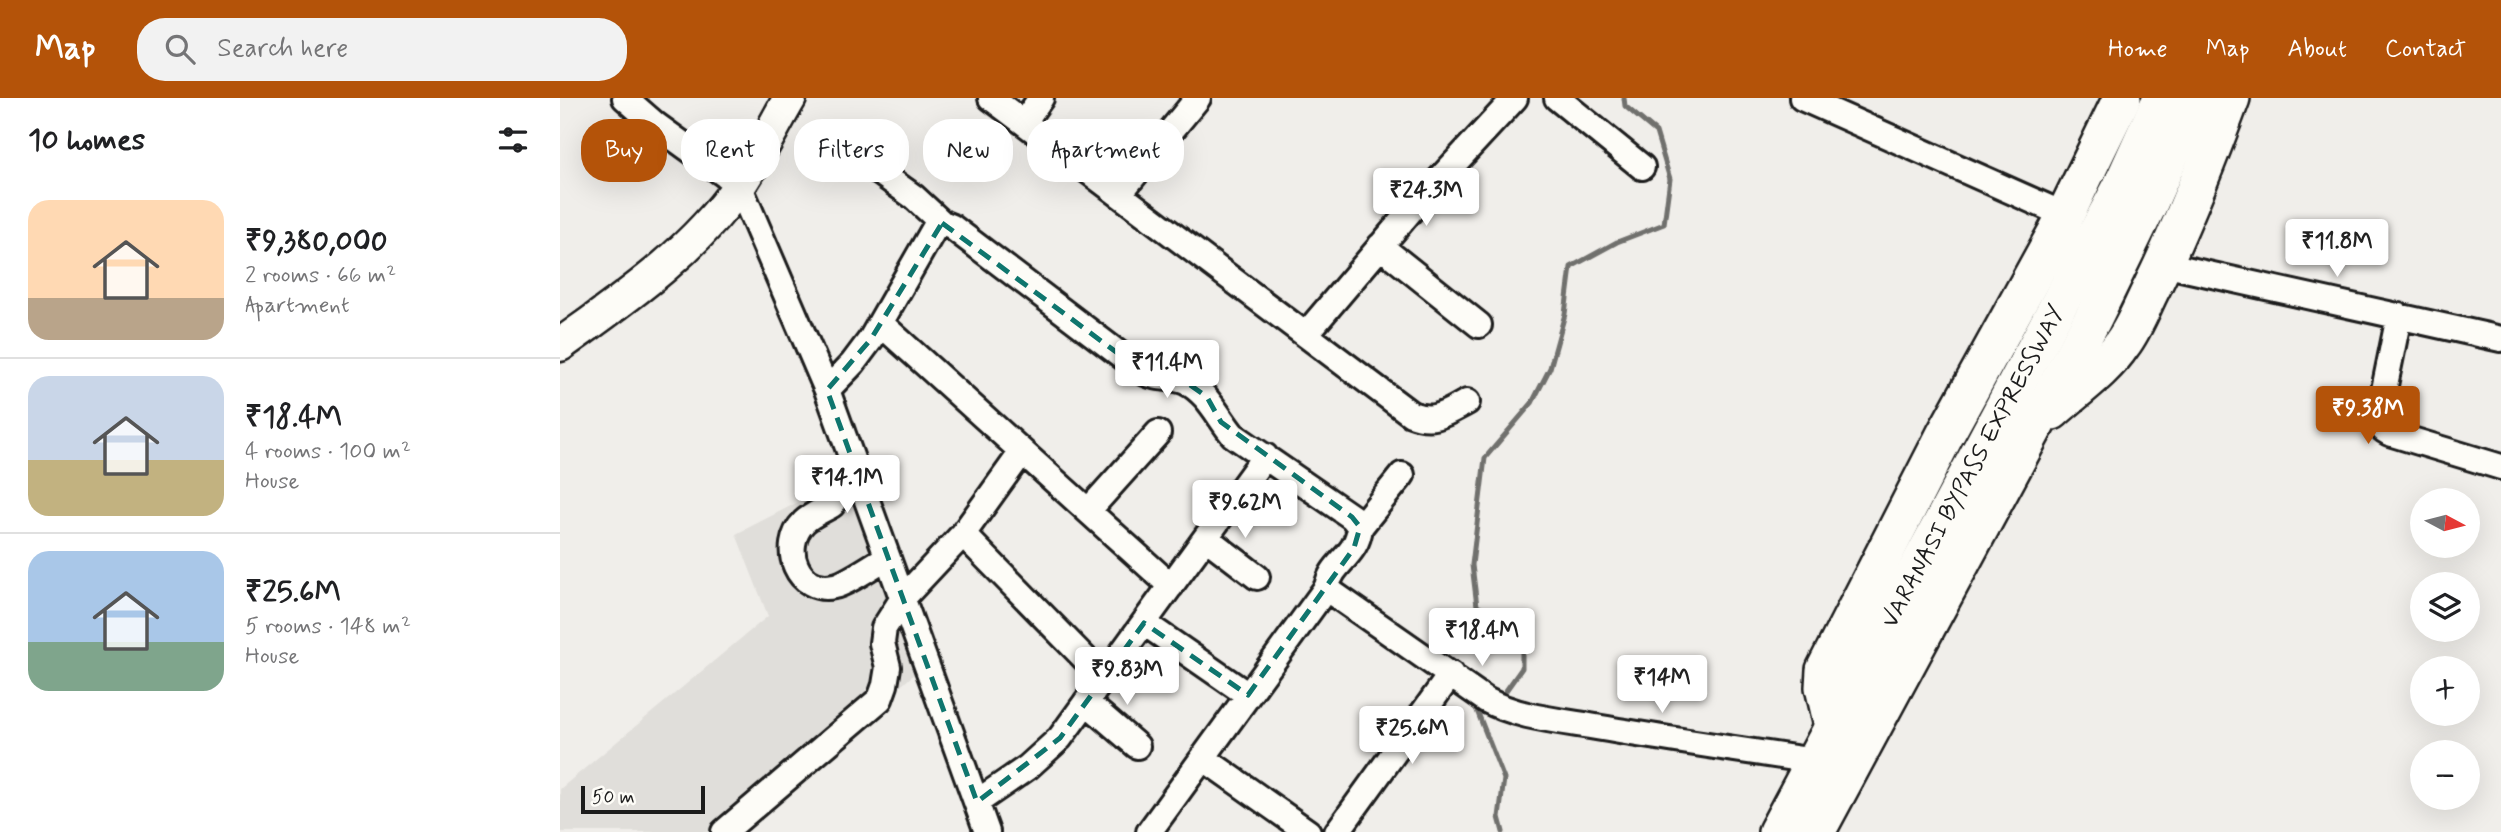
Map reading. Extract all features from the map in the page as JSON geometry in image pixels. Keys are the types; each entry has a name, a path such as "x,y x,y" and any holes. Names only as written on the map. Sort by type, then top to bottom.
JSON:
{"highway":[{"path":"1833,726 1824,687 1825,670 1945,435 2065,215 2122,98"},
{"name":"VARANASI BYPASS EXPRESSWAY","path":"1777,832 2121,188 2162,98"},
{"name":"VARANASI BYPASS EXPRESSWAY","path":"1816,832 2093,318 2196,98"},
{"path":"2034,427 2104,365 2121,346 2163,264 2231,98"}],"main road":[{"path":"560,345 638,289 678,256 710,223 740,185 790,98"}],"street":[{"path":"625,98 656,125 740,185 827,390 987,832"},
{"path":"991,98 1411,414 1429,419 1441,416 1467,402"},
{"path":"1024,122 1041,98"},
{"path":"1119,194 1198,98"},
{"path":"1306,334 1380,246 1515,98"},
{"path":"1558,98 1643,167"},
{"path":"1802,98 2065,215"},
{"path":"893,182 942,223 952,227 1139,369 1154,376 1186,382 1207,397 1221,422 1233,435 1352,517 1360,527"},
{"path":"827,390 872,339 934,229 942,223"},
{"path":"1380,246 1479,325"},
{"path":"2163,264 2501,340"},
{"path":"2399,316 2381,405 2380,421 2384,429 2389,433 2501,467"},
{"path":"880,323 1171,586"},
{"path":"1088,511 1158,433"},
{"path":"724,832 880,699 888,667 881,643 884,628 903,598 963,534 1022,452"},
{"path":"977,802 1048,751 1060,738 1265,456"},
{"path":"1149,832 1327,587 1328,579 1334,570 1354,548 1359,539 1360,527 1402,475"},
{"path":"832,505 803,523 796,536 791,550 796,568 805,579 819,585 834,586 887,557"},
{"path":"963,534 1104,678"},
{"path":"1206,538 1257,577"},
{"path":"1327,587 1331,593 1494,704 1633,734 1815,761"},
{"path":"1144,623 1248,695"},
{"path":"1337,832 1451,674"},
{"path":"1086,702 1137,746"},
{"path":"1203,758 1308,832"}],"highlighted area":[{"path":"942,223 1139,369 1186,382 1207,397 1221,422 1352,517 1360,527 1354,548 1248,695 1144,623 1060,738 977,802 827,390 871,339"}],"shaded area":[{"path":"855,473 927,663 734,832 560,832 560,789 768,616 736,534"}],"waterway":[{"path":"1500,699 1522,668 1522,629 1477,606 1472,565 1485,458 1532,403 1550,368 1565,314 1571,267 1617,242 1664,224 1670,179 1656,132 1625,106 1624,98"},
{"path":"1482,706 1476,708 1504,779 1499,817 1503,832"}]}
